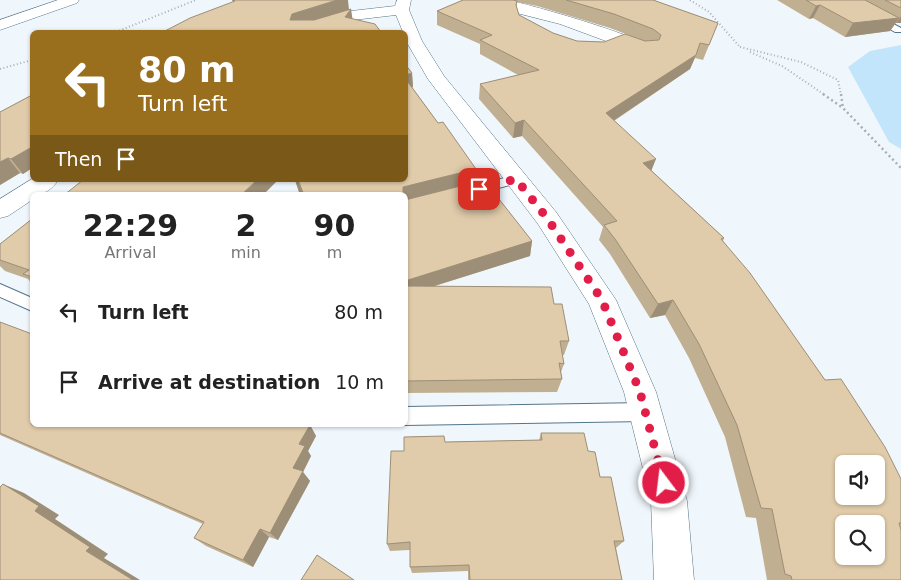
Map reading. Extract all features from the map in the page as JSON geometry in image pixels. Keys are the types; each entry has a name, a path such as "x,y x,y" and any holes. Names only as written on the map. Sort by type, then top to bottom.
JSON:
{"street":[{"path":"0,12 30,0 46,9"},
{"path":"0,25 72,0"},
{"path":"482,0 617,45 647,50"},
{"path":"308,30 351,16 403,5 414,41 437,79 547,218 602,300 640,392 669,501 674,580"},
{"path":"0,210 44,182"}],"lane":[{"path":"842,0 898,30"},
{"path":"451,196 516,179"},
{"path":"0,290 30,304"},
{"path":"408,416 645,412"}],"path":[{"path":"121,30 196,0"},
{"path":"690,0 709,12 740,47 782,66 844,108 901,168"},
{"path":"740,47 801,62 838,80 844,108"},
{"path":"0,69 30,61"}],"shaded area":[{"path":"901,45 901,149 889,142 848,67 870,51"}],"building":[{"path":"232,0 337,0 292,14 290,20 314,20 351,9 345,17 375,24 380,30 167,30 190,18 235,1"},
{"path":"463,0 513,0 517,1 516,5 519,15 553,33 577,41 604,42 625,34 645,41 659,40 661,35 653,29 614,14 566,0 653,0 718,23 709,45 700,43 696,55 606,113 656,159 643,163 724,238 721,239 750,273 825,380 841,379 885,447 901,479 901,523 899,523 901,530 901,580 792,580 791,576 785,574 772,509 761,508 737,425 699,344 673,300 658,304 604,225 617,221 524,120 515,123 480,84 539,70 480,40 492,35 437,11"},
{"path":"806,0 865,0 899,18 853,23 820,5 816,6"},
{"path":"885,0 901,0 901,8"},
{"path":"408,82 438,123 443,122 476,169 403,187 403,192 303,192 299,182 408,182"},
{"path":"30,96 30,148 11,159 8,158 0,162 0,112"},
{"path":"484,180 532,241 408,280 408,199"},
{"path":"80,182 255,182 244,192 68,192"},
{"path":"30,221 30,276 23,274 29,270 0,260 0,244"},
{"path":"408,286 551,287 554,304 562,304 569,341 560,341 564,364 559,363 562,379 408,381"},
{"path":"0,322 30,333 30,427 309,427 299,444 305,446 293,468 303,471 270,533 260,529 243,560 194,538 204,522 0,433"},
{"path":"541,433 584,433 588,451 595,452 600,477 611,477 624,541 614,541 622,580 470,580 469,565 410,567 410,542 387,544 391,451 404,451 404,437 444,436 445,442 542,440"},
{"path":"3,484 39,506 35,511 90,547 86,551 133,580 0,580 0,487"},
{"path":"317,555 354,580 301,580"}],"route":[{"path":"479,189 516,179 547,218 602,300 640,392 664,483"}]}
